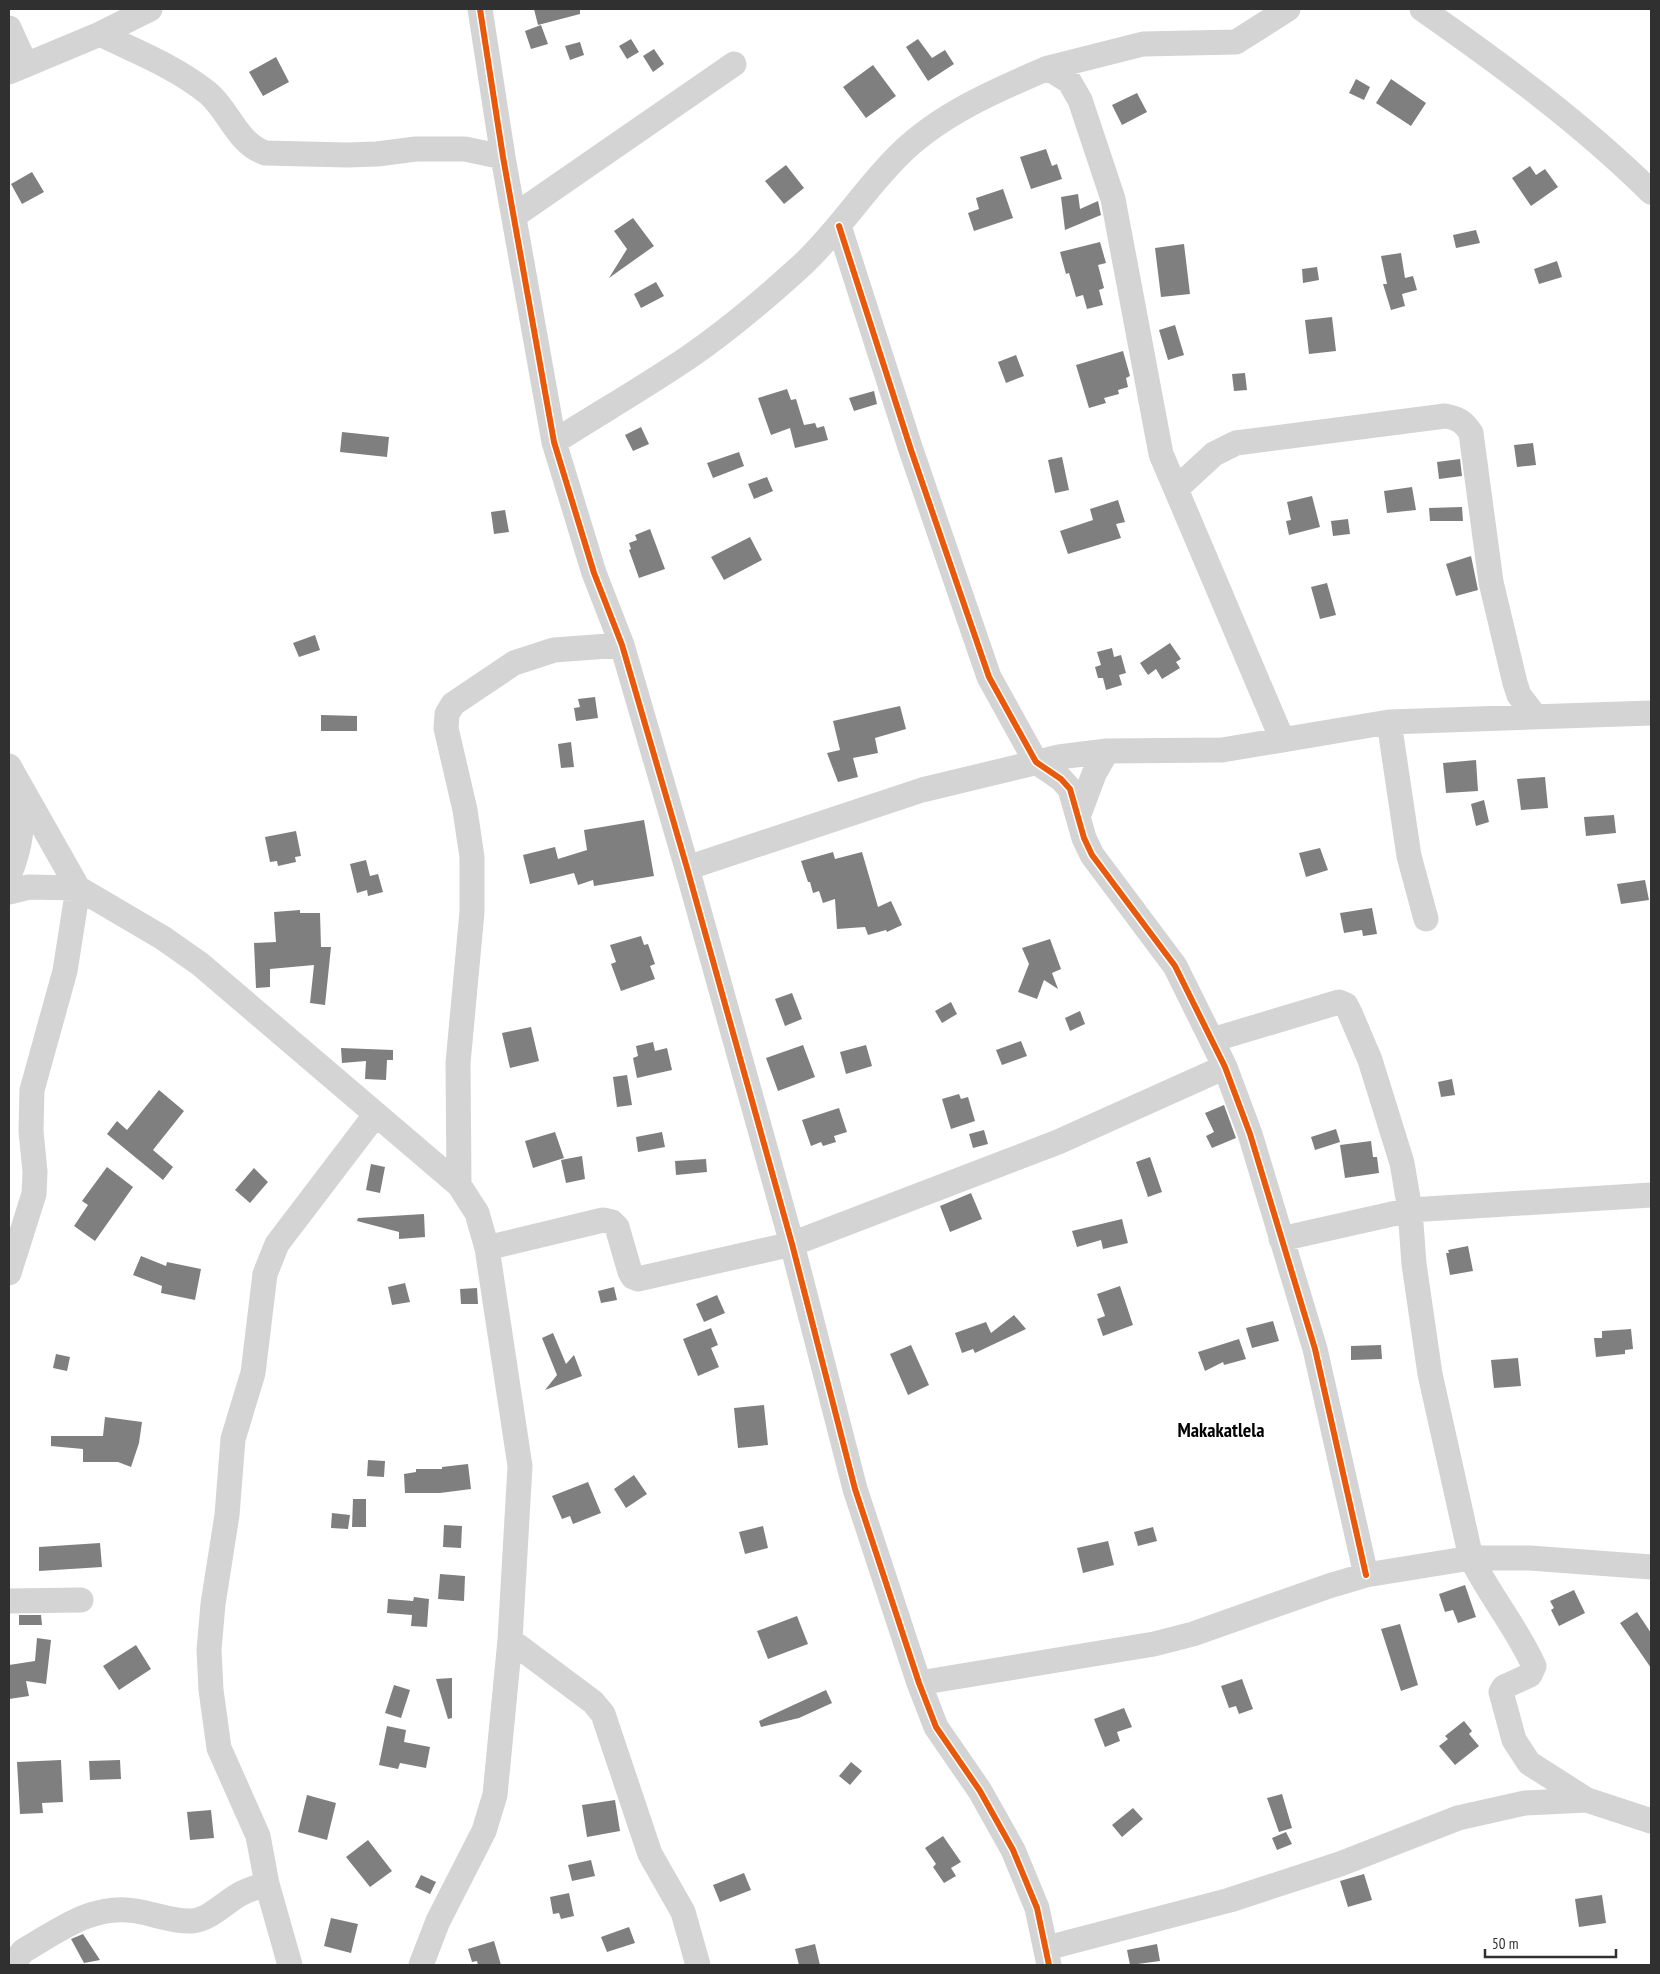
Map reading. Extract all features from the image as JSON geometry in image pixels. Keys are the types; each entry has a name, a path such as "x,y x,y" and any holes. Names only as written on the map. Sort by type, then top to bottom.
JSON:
{"street":[{"path":"9,28 17,68 100,34 150,9"},
{"path":"480,9 503,157 554,442 594,572 622,645 687,868 792,1244 855,1489 919,1682 936,1727 980,1792 1013,1850 1037,1908 1048,1957 1340,1864 1458,1818 1525,1803 1587,1800"},
{"path":"554,442 687,359 801,266 839,226 901,153 938,122 1006,86 1048,68 1143,44 1236,42 1288,9"},
{"path":"1422,9 1524,80 1626,167 1651,192"},
{"path":"100,34 183,74 210,95 254,150 266,154 354,155 416,149 465,150 503,157"},
{"path":"514,216 734,64"},
{"path":"1048,68 1069,81 1080,100 1113,199 1161,454 1282,739"},
{"path":"839,226 911,450 989,677 1036,762 1062,779 1070,788 1079,814 1084,838 1092,855 1175,966 1225,1067 1250,1134 1326,1394 1350,1512 1366,1575"},
{"path":"1176,489 1214,454 1236,443 1445,416 1456,418 1471,433 1491,582 1515,683 1519,695 1535,716"},
{"path":"459,1185 458,1063 472,912 472,857 465,810 446,728 447,714 453,704 514,663 554,650 622,645"},
{"path":"687,868 922,790 1036,762 1107,750 1222,750 1389,722 1651,713"},
{"path":"1389,722 1409,856 1426,918"},
{"path":"1079,814 1094,774 1107,750"},
{"path":"9,876 20,848 22,825 14,776"},
{"path":"9,1273 34,1194 35,1172 31,1131 32,1090 65,971 78,888 14,776"},
{"path":"9,892 29,887 78,888 163,938 200,964 459,1185 476,1212 487,1248 520,1466 510,1640 495,1795 484,1831 438,1921 421,1965"},
{"path":"1212,1040 1333,1003 1339,1002 1346,1005 1370,1060 1402,1163 1410,1210 1414,1264 1430,1374 1471,1558 1485,1585 1526,1649 1534,1666 1530,1675 1504,1687 1501,1692 1514,1740 1529,1763 1587,1800 1651,1821"},
{"path":"487,1248 603,1220 612,1222 617,1227 630,1272 633,1277 638,1278 792,1244 1058,1142 1225,1067"},
{"path":"290,1965 267,1884 258,1836 219,1748 211,1690 209,1650 212,1604 227,1515 233,1438 249,1392 265,1274 271,1255 277,1244 376,1114"},
{"path":"1281,1239 1410,1210 1651,1195"},
{"path":"919,1682 1154,1644 1193,1634 1329,1586 1366,1575 1471,1558 1530,1558 1651,1567"},
{"path":"9,1602 81,1600"},
{"path":"510,1640 593,1702 603,1714 650,1854 683,1912 698,1965"},
{"path":"16,1965 17,1959 23,1951 81,1917 105,1910 134,1910 169,1919 194,1921 220,1909 242,1893 267,1884"}],"building":[{"path":"534,9 580,9 580,14 538,25"},
{"path":"541,25 548,44 531,49 525,31"},
{"path":"631,39 639,52 627,59 619,46"},
{"path":"918,39 932,58 945,50 954,64 928,81 906,47"},
{"path":"580,42 584,55 570,60 565,46"},
{"path":"654,49 664,64 653,72 643,56"},
{"path":"276,57 289,82 263,96 249,72"},
{"path":"873,65 896,96 866,118 843,87"},
{"path":"1356,79 1370,87 1364,100 1349,93"},
{"path":"1391,79 1426,103 1411,126 1376,103"},
{"path":"1137,93 1147,112 1122,125 1112,105"},
{"path":"1046,149 1052,166 1057,164 1062,179 1031,189 1020,157"},
{"path":"786,165 804,188 784,204 765,181"},
{"path":"1530,166 1536,175 1545,169 1558,187 1531,206 1512,178"},
{"path":"32,172 44,192 22,204 11,184"},
{"path":"1003,189 1013,218 974,231 968,213 979,209 976,198"},
{"path":"1078,194 1080,209 1098,201 1101,215 1065,230 1061,197"},
{"path":"633,218 654,246 609,278 627,249 614,231"},
{"path":"1476,230 1480,243 1456,248 1453,235"},
{"path":"1100,242 1106,263 1098,265 1104,288 1099,290 1103,305 1087,309 1083,295 1076,297 1069,273 1066,274 1060,252"},
{"path":"1184,244 1190,294 1161,297 1155,248"},
{"path":"1401,253 1405,278 1413,276 1417,290 1402,294 1405,306 1391,310 1383,284 1387,284 1381,256"},
{"path":"1557,261 1562,277 1539,284 1534,269"},
{"path":"1317,267 1319,280 1303,283 1302,269"},
{"path":"656,282 664,296 641,308 634,294"},
{"path":"1332,317 1336,351 1309,354 1305,320"},
{"path":"1175,325 1184,355 1168,360 1159,330"},
{"path":"1123,351 1130,376 1126,378 1128,387 1118,390 1119,394 1104,398 1106,403 1089,408 1076,365"},
{"path":"1016,355 1024,376 1006,383 998,362"},
{"path":"1245,373 1247,390 1234,391 1232,374"},
{"path":"787,389 791,400 796,399 804,425 815,423 817,428 824,426 828,440 795,448 790,428 771,435 758,398"},
{"path":"874,391 877,404 854,411 849,398"},
{"path":"641,427 649,444 633,451 625,435"},
{"path":"342,432 389,437 387,457 340,452"},
{"path":"1533,443 1536,465 1517,467 1514,445"},
{"path":"739,452 744,466 713,478 707,463"},
{"path":"1062,457 1069,490 1055,493 1048,460"},
{"path":"1460,459 1462,476 1439,479 1437,462"},
{"path":"767,477 773,491 754,499 748,484"},
{"path":"1412,487 1416,510 1387,513 1384,491"},
{"path":"1312,496 1320,527 1289,535 1286,521 1291,520 1287,502"},
{"path":"1118,500 1125,522 1116,524 1121,538 1068,554 1060,531 1093,520 1090,509"},
{"path":"1462,507 1463,521 1430,521 1429,508"},
{"path":"505,510 509,532 494,534 491,512"},
{"path":"1348,519 1350,534 1333,536 1331,521"},
{"path":"650,529 665,569 639,578 629,550 631,549 629,543 637,540 635,535"},
{"path":"750,537 762,560 724,580 711,557"},
{"path":"1471,556 1478,590 1456,596 1446,564"},
{"path":"1327,583 1336,615 1320,619 1311,587"},
{"path":"315,635 320,650 299,657 293,643"},
{"path":"1170,643 1181,659 1176,662 1180,668 1162,679 1156,669 1148,675 1140,663"},
{"path":"1112,648 1114,657 1121,655 1126,673 1119,675 1122,685 1106,690 1103,678 1098,678 1095,667 1101,665 1097,652"},
{"path":"595,697 598,718 576,721 574,708 580,707 578,699"},
{"path":"900,706 906,729 875,738 878,753 853,758 858,777 838,782 827,753 840,750 833,721"},
{"path":"321,715 357,716 357,731 321,731"},
{"path":"571,742 574,767 561,768 558,744"},
{"path":"1476,760 1478,791 1446,793 1443,763"},
{"path":"1545,777 1548,808 1521,810 1517,779"},
{"path":"1484,800 1489,822 1476,826 1471,804"},
{"path":"1614,815 1616,833 1586,836 1584,817"},
{"path":"644,820 654,876 594,886 593,880 578,885 574,873 530,884 523,855 555,847 558,859 587,850 584,830"},
{"path":"296,831 301,856 295,857 296,862 278,866 277,861 270,862 265,837"},
{"path":"1320,848 1328,870 1306,877 1299,853"},
{"path":"833,852 835,859 862,852 878,907 891,901 902,925 887,932 886,930 868,935 865,927 837,929 835,899 823,903 819,891 813,893 801,861"},
{"path":"366,860 370,876 378,874 383,892 368,896 367,890 357,893 350,864"},
{"path":"1645,880 1649,900 1621,904 1617,884"},
{"path":"1372,908 1377,934 1363,936 1362,930 1344,933 1340,913"},
{"path":"300,910 300,913 320,913 321,947 331,947 325,1005 310,1003 314,965 270,969 270,987 256,988 254,943 276,942 274,912"},
{"path":"641,936 644,945 648,944 655,964 650,966 655,979 621,991 611,964 616,962 610,945"},
{"path":"1050,939 1061,969 1052,973 1058,989 1044,980 1037,999 1018,992 1029,964 1022,948"},
{"path":"792,993 802,1019 785,1026 775,999"},
{"path":"951,1002 957,1014 942,1023 935,1011"},
{"path":"1080,1011 1085,1024 1070,1031 1065,1018"},
{"path":"531,1027 539,1061 510,1068 502,1033"},
{"path":"1021,1041 1027,1056 1002,1065 996,1050"},
{"path":"653,1042 655,1051 667,1048 672,1070 637,1078 633,1058 638,1056 636,1046"},
{"path":"803,1045 815,1077 778,1091 766,1058"},
{"path":"866,1045 872,1066 846,1074 840,1052"},
{"path":"341,1048 393,1050 393,1060 387,1060 386,1080 365,1079 366,1061 342,1063"},
{"path":"627,1075 632,1105 617,1107 613,1077"},
{"path":"1452,1079 1455,1095 1441,1097 1438,1082"},
{"path":"159,1090 184,1111 153,1150 173,1167 163,1180 107,1134 117,1121 127,1130"},
{"path":"959,1094 961,1099 968,1097 975,1121 951,1129 942,1099"},
{"path":"1224,1105 1236,1138 1212,1148 1206,1136 1214,1132 1205,1113"},
{"path":"839,1108 847,1132 834,1136 836,1142 823,1146 821,1142 811,1146 802,1120"},
{"path":"1336,1129 1340,1142 1315,1150 1311,1137"},
{"path":"984,1130 988,1144 973,1148 969,1134"},
{"path":"555,1132 564,1158 533,1168 525,1141"},
{"path":"662,1132 665,1147 638,1152 636,1137"},
{"path":"1371,1141 1373,1157 1377,1157 1379,1173 1345,1178 1340,1145"},
{"path":"582,1156 585,1179 566,1183 561,1160"},
{"path":"1150,1157 1162,1192 1148,1197 1136,1162"},
{"path":"706,1159 707,1172 676,1175 675,1161"},
{"path":"371,1164 385,1167 380,1193 366,1190"},
{"path":"107,1167 133,1187 95,1241 74,1226 88,1205 82,1201"},
{"path":"254,1168 268,1182 250,1203 235,1190"},
{"path":"971,1193 982,1219 950,1232 940,1206"},
{"path":"424,1214 425,1237 399,1239 399,1232 357,1221 358,1218"},
{"path":"1122,1219 1128,1243 1103,1249 1101,1240 1077,1247 1072,1231"},
{"path":"1468,1246 1473,1271 1450,1275 1446,1253 1449,1253 1448,1250"},
{"path":"141,1256 166,1266 167,1262 201,1269 195,1300 161,1293 162,1286 133,1275"},
{"path":"405,1283 410,1302 392,1305 388,1287"},
{"path":"1120,1286 1133,1325 1103,1336 1097,1319 1105,1316 1097,1294"},
{"path":"614,1287 617,1300 601,1303 598,1291"},
{"path":"477,1288 478,1304 461,1304 460,1289"},
{"path":"717,1295 725,1313 704,1322 696,1304"},
{"path":"1014,1315 1026,1329 975,1353 973,1349 962,1353 955,1333 986,1322 991,1333"},
{"path":"1273,1321 1279,1341 1252,1348 1246,1328"},
{"path":"711,1328 718,1345 711,1348 719,1367 698,1376 683,1339"},
{"path":"1631,1329 1633,1349 1625,1350 1625,1354 1596,1357 1594,1338 1602,1338 1602,1331"},
{"path":"553,1333 566,1364 574,1355 582,1376 545,1390 557,1375 542,1338"},
{"path":"1239,1339 1246,1359 1224,1365 1223,1362 1205,1371 1198,1352"},
{"path":"911,1345 929,1385 908,1395 890,1354"},
{"path":"1381,1345 1382,1359 1351,1360 1351,1346"},
{"path":"56,1354 70,1357 67,1371 53,1368"},
{"path":"1518,1358 1521,1386 1494,1388 1491,1360"},
{"path":"764,1405 768,1445 738,1448 734,1408"},
{"path":"105,1417 142,1422 139,1443 131,1467 118,1462 83,1462 83,1449 51,1446 51,1436 103,1436"},
{"path":"368,1460 385,1461 384,1477 367,1476"},
{"path":"468,1464 471,1489 440,1493 405,1493 404,1474 416,1472 416,1469 442,1469 442,1467"},
{"path":"634,1475 647,1494 626,1508 614,1489"},
{"path":"588,1482 601,1513 573,1524 570,1516 562,1519 552,1496"},
{"path":"353,1499 366,1499 366,1527 352,1527"},
{"path":"332,1513 350,1515 348,1529 331,1528"},
{"path":"444,1525 462,1526 461,1548 443,1547"},
{"path":"763,1526 768,1548 745,1554 739,1532"},
{"path":"1153,1527 1157,1541 1138,1546 1134,1532"},
{"path":"1108,1541 1114,1565 1083,1573 1077,1548"},
{"path":"100,1543 102,1567 39,1571 39,1547"},
{"path":"440,1574 465,1576 464,1601 438,1599"},
{"path":"1465,1585 1476,1617 1458,1623 1453,1610 1445,1612 1439,1594"},
{"path":"1574,1590 1585,1613 1559,1626 1551,1610 1554,1608 1550,1601"},
{"path":"414,1597 429,1599 427,1627 411,1626 412,1615 387,1613 388,1599 413,1601"},
{"path":"1637,1612 1651,1633 1651,1668 1620,1623"},
{"path":"19,1615 41,1615 42,1625 19,1625"},
{"path":"797,1616 808,1644 768,1659 757,1631"},
{"path":"1400,1624 1418,1685 1401,1691 1381,1629"},
{"path":"37,1638 51,1640 46,1684 26,1681 29,1696 9,1699 9,1665 35,1661"},
{"path":"136,1645 151,1669 119,1690 103,1666"},
{"path":"452,1678 452,1718 448,1719 436,1679"},
{"path":"1242,1679 1253,1709 1239,1714 1236,1706 1229,1708 1221,1686"},
{"path":"394,1685 410,1690 401,1718 385,1713"},
{"path":"826,1690 832,1703 799,1718 761,1727 759,1721"},
{"path":"1124,1708 1132,1727 1117,1732 1120,1741 1105,1747 1094,1719"},
{"path":"1464,1721 1472,1731 1469,1734 1479,1746 1455,1765 1439,1746 1448,1739 1445,1736"},
{"path":"387,1726 406,1730 404,1742 430,1747 426,1768 400,1763 398,1769 379,1765"},
{"path":"61,1760 63,1802 42,1803 43,1813 20,1814 17,1762"},
{"path":"120,1760 121,1779 90,1780 89,1761"},
{"path":"851,1762 862,1771 850,1785 839,1776"},
{"path":"1282,1794 1292,1828 1279,1832 1267,1798"},
{"path":"307,1795 336,1803 327,1840 298,1832"},
{"path":"615,1800 620,1831 587,1837 582,1805"},
{"path":"1133,1808 1143,1819 1122,1837 1112,1825"},
{"path":"211,1810 214,1838 190,1840 187,1812"},
{"path":"1286,1832 1292,1844 1277,1850 1272,1838"},
{"path":"943,1836 961,1862 951,1868 956,1876 944,1883 933,1867 936,1864 925,1848"},
{"path":"368,1840 392,1871 370,1887 346,1857"},
{"path":"591,1860 595,1876 572,1881 568,1865"},
{"path":"744,1873 751,1890 720,1902 713,1885"},
{"path":"1364,1874 1372,1900 1348,1907 1340,1881"},
{"path":"421,1875 436,1882 430,1894 415,1887"},
{"path":"569,1893 574,1916 561,1919 559,1913 553,1914 550,1897"},
{"path":"1602,1895 1606,1923 1579,1927 1575,1899"},
{"path":"331,1918 358,1924 351,1953 324,1946"},
{"path":"629,1927 635,1943 607,1952 601,1937"},
{"path":"83,1934 100,1960 84,1963 71,1939"},
{"path":"494,1941 501,1965 478,1965 477,1961 472,1962 468,1949"},
{"path":"815,1944 820,1965 799,1965 795,1949"},
{"path":"1157,1944 1160,1961 1130,1965 1127,1950"}],"cycle path":[{"path":"480,9 503,157 554,442 594,573 622,645 687,868 792,1244 855,1489 919,1683 936,1727 980,1791 1013,1850 1037,1908 1049,1965"},
{"path":"839,226 911,450 989,677 1036,762 1061,779 1070,789 1084,838 1092,855 1175,966 1225,1067 1250,1134 1315,1349 1366,1575"}],"district":[{"name":"Makakatlela","path":"1221,1430"}]}
